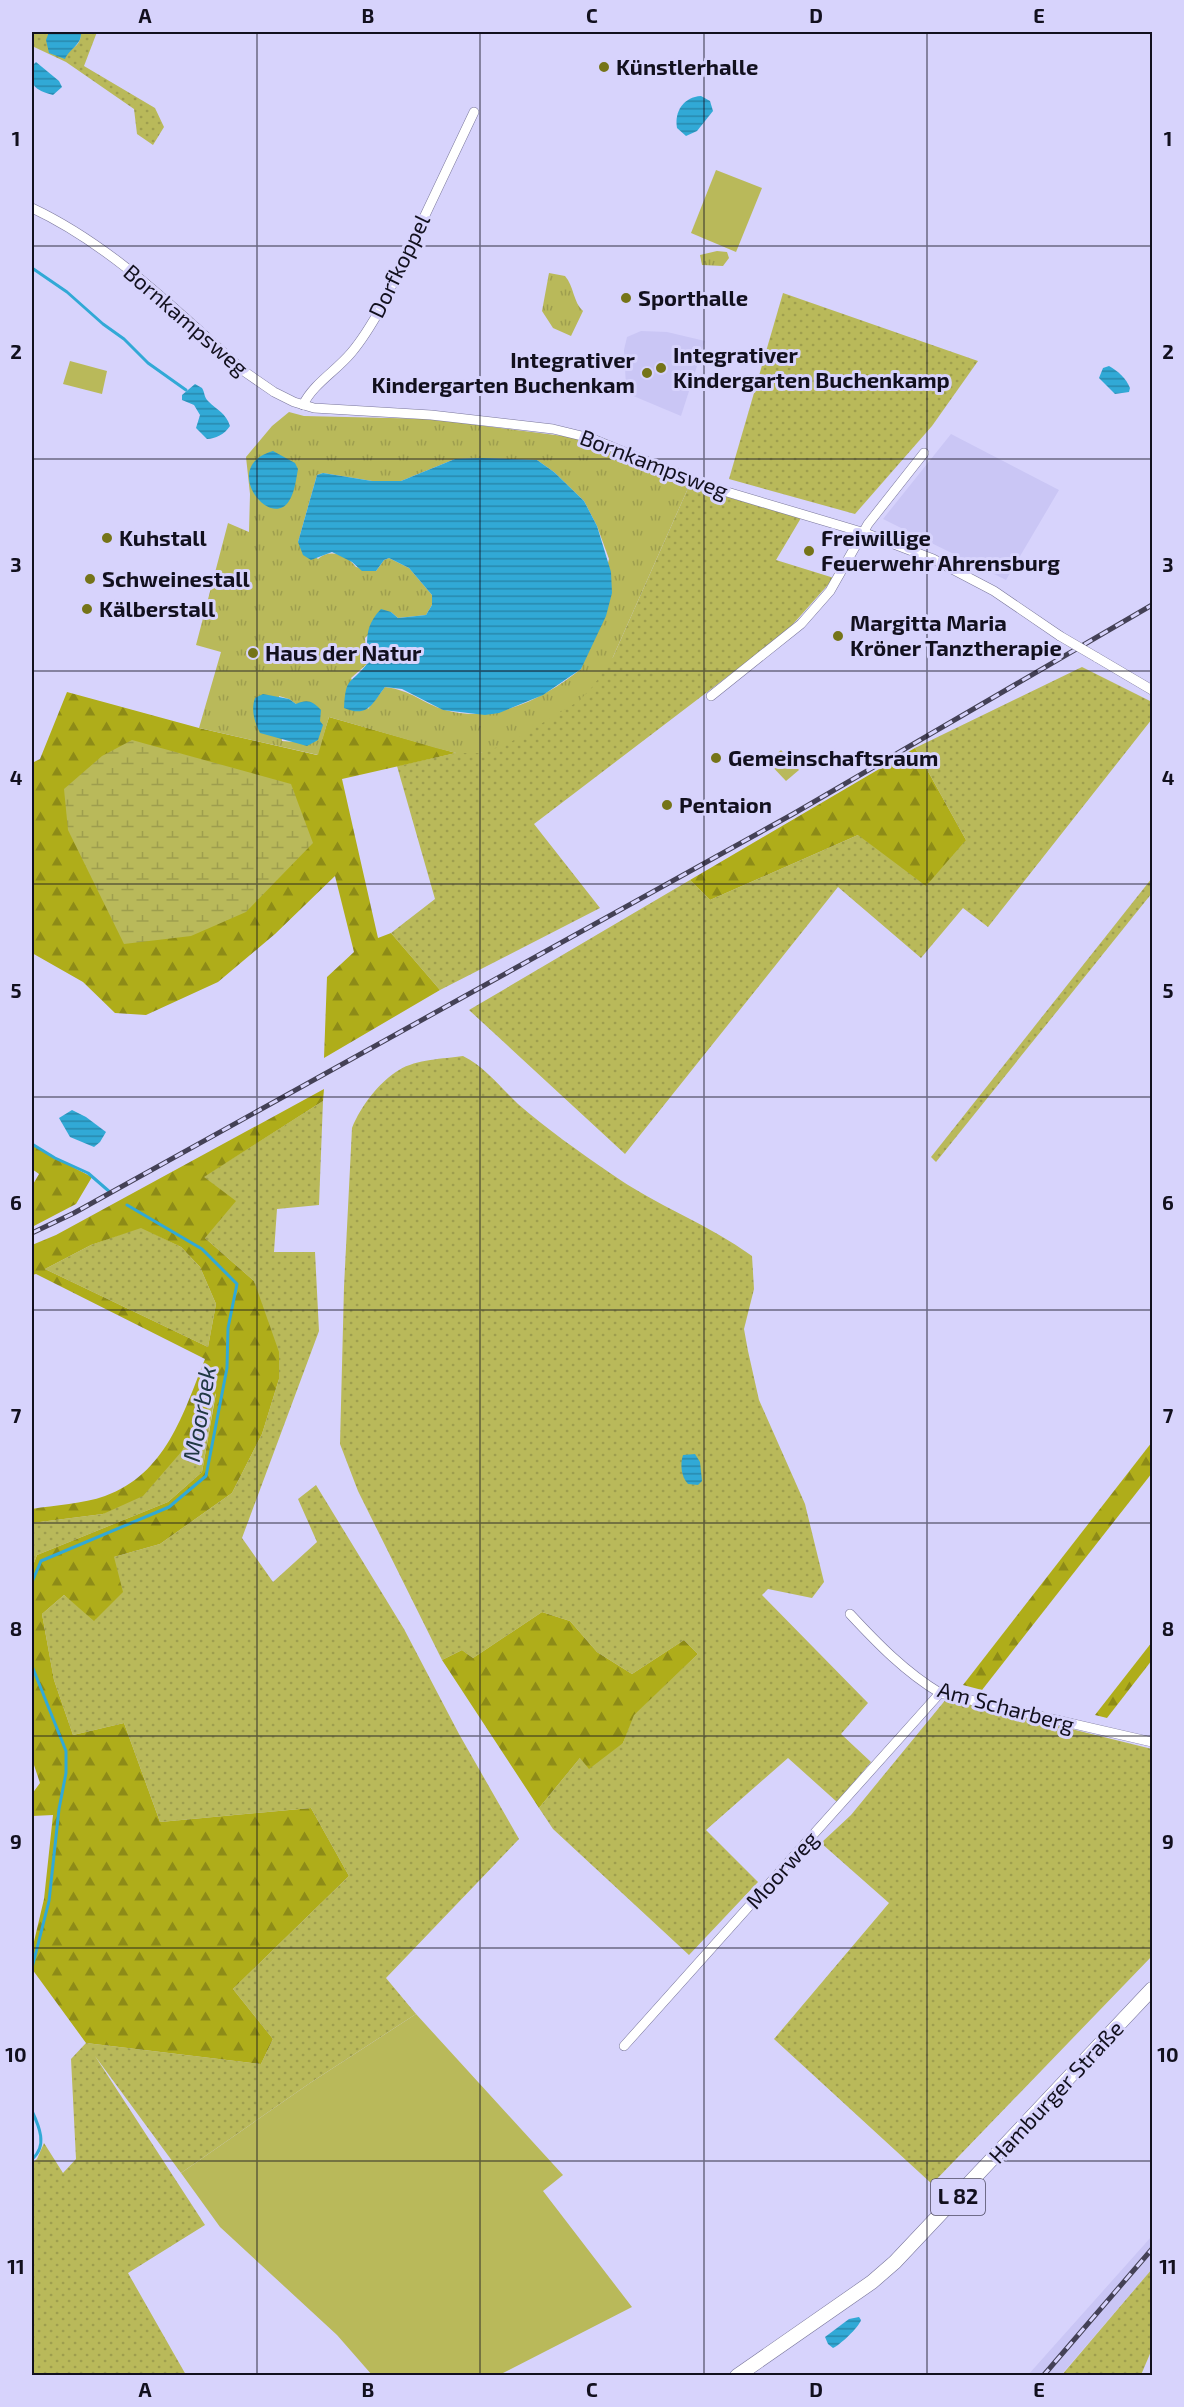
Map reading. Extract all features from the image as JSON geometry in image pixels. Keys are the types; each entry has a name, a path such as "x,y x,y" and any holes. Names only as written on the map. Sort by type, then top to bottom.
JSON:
{"main road":[{"name":"Hamburger Straße","path":"737,2376 872,2282 895,2262 1152,1989"}],"street":[{"name":"Dorfkoppel","path":"303,405 308,394 351,353 367,332 382,306 474,112"},
{"name":"Bornkampsweg","path":"32,208 60,223 137,276 261,384 303,405 334,410 431,415 573,433 606,443 707,486 865,533 933,559 994,591 1060,636 1152,690"},
{"path":"711,696 801,624 830,591 865,533 868,524 924,453"},
{"name":"Am Scharberg","path":"850,1614 877,1643 918,1680 940,1693 1152,1742"},
{"name":"Moorweg","path":"624,2046 940,1693"}],"shaded area":[{"name":"Integrativer Kindergarten Buchenkamp","path":"641,331 667,332 705,341 681,416 631,395 626,386 624,350 627,337"},
{"path":"951,434 1059,490 1006,580 883,519"},
{"path":"1152,2236 1152,2269 1061,2375 1028,2375"}],"green space":[{"path":"32,32 49,32 69,51 78,43 81,32 97,32 84,66 155,108 164,127 153,145 137,134 134,109 66,62 32,46"},
{"path":"716,170 762,188 736,252 691,233"},
{"path":"717,251 727,252 729,258 723,266 702,265 700,255"},
{"path":"549,273 565,276 583,311 571,336 553,328 542,311"},
{"path":"783,293 978,361 932,426 855,514 729,479"},
{"path":"70,361 107,371 102,394 63,384"},
{"path":"289,412 304,416 431,419 571,437 605,447 689,486 613,657 594,685 579,701 509,743 481,753 456,753 329,717 318,755 199,728 221,652 196,645 228,523 249,532 250,494 246,457 272,426","holes":["455,459 537,460 554,472 584,501 597,526 609,559 581,669 534,699 500,711 482,714 445,710 402,691 385,687 368,709 351,678 367,664 365,638 391,612 398,618 426,615 432,605 432,595 409,568 389,558 384,560 376,571 356,567 348,559 338,554 328,554 318,559 298,542 317,475 323,473 372,481 401,481","279,696 296,704 294,742 282,741"]},
{"path":"689,486 801,518 776,560 834,578 786,632 534,824 600,908 440,990 391,933 435,899 397,766 456,753 481,753 613,657"},
{"path":"1082,667 1152,702 1152,719 988,927 963,908 921,958 838,887 625,1154 469,1010 690,880 710,900 858,835 966,840 915,748"},
{"path":"67,692 199,728 317,755 329,717 456,753 342,779 378,938 391,933 440,990 324,1058 327,977 354,952 335,876 275,934 218,982 146,1015 115,1013 83,982 32,953 32,763 40,759"},
{"path":"132,740 291,784 313,843 246,912 191,936 124,944 68,830 64,789 102,756"},
{"path":"915,748 966,840 926,886 858,835 710,900 690,880"},
{"path":"781,750 799,770 786,781 768,762"},
{"path":"1152,878 1152,893 936,1162 931,1157"},
{"path":"463,1056 485,1072 540,1122 598,1165 645,1195 718,1234 752,1256 754,1289 744,1329 748,1351 759,1400 805,1504 824,1582 812,1598 768,1589 762,1595 868,1703 841,1734 871,1762 837,1802 788,1758 706,1830 758,1882 689,1955 553,1829 539,1808 580,1758 623,1743 633,1715 698,1654 684,1640 632,1674 597,1652 570,1621 542,1612 473,1658 462,1650 442,1660 358,1491 340,1444 344,1287 352,1128 360,1111 371,1096 384,1081 399,1070 422,1062"},
{"path":"324,1089 323,1101 204,1177 236,1201 205,1238 254,1281 279,1352 279,1379 262,1434 232,1493 160,1544 114,1557 123,1592 94,1621 64,1595 42,1614 54,1680 73,1735 124,1723 160,1822 311,1808 349,1876 233,1989 273,2039 261,2064 86,2043 32,1969 32,1950 44,1899 53,1815 32,1816 32,1794 40,1783 32,1759 32,1568 37,1555 168,1502 202,1472 216,1393 182,1451 143,1496 103,1514 32,1523 32,1509 96,1499 126,1486 143,1473 170,1440 189,1401 205,1359 36,1274 32,1275 32,1245 56,1235","holes":["141,1228 181,1247 200,1267 216,1304 208,1347 45,1269 91,1245"]},
{"path":"323,1101 319,1205 277,1209 274,1252 315,1252 319,1331 242,1538 273,1582 317,1542 298,1499 316,1485 404,1629 459,1734 519,1839 386,1978 416,2014 310,2083 181,2173 95,2056 205,2225 128,2273 186,2375 32,2375 32,2163 37,2159 44,2143 63,2173 76,2159 71,2059 86,2043 261,2064 273,2039 233,1989 349,1876 311,1808 160,1822 124,1723 73,1735 54,1680 42,1614 64,1595 95,1620 114,1557 160,1544 232,1493 262,1434 279,1379 254,1281 205,1238 203,1177"},
{"path":"32,1144 92,1177 76,1204 32,1227 32,1186 39,1174 32,1169"},
{"path":"141,1227 181,1247 200,1267 216,1304 208,1347 45,1269 91,1245"},
{"path":"216,1390 202,1472 168,1502 37,1555 32,1568 32,1523 103,1514 182,1451"},
{"path":"1152,1442 1152,1473 982,1690 963,1685"},
{"path":"542,1612 570,1621 597,1652 632,1674 684,1640 698,1654 634,1715 623,1743 589,1769 580,1758 539,1808 442,1660 462,1650 473,1658"},
{"path":"1152,1642 1152,1660 1107,1718 1095,1715"},
{"path":"947,1698 1152,1749 1152,1956 932,2184 774,2039 889,1903 821,1843 851,1815"},
{"path":"416,2014 563,2175 543,2191 632,2307 499,2375 372,2375 337,2335 220,2227 181,2173 310,2083"},
{"path":"1152,2269 1152,2349 1141,2375 1061,2376"}],"water":[{"path":"49,32 81,32 81,36 65,59 49,53 46,40"},
{"path":"36,62 59,81 62,87 53,95 37,89 33,83 32,66"},
{"path":"701,96 710,101 713,111 697,131 686,136 677,128 677,116 685,102"},
{"path":"1109,366 1124,378 1130,388 1129,392 1115,394 1099,378 1103,368"},
{"path":"195,384 202,388 207,399 228,422 230,426 223,434 207,439 196,428 200,415 194,405 182,400 182,395"},
{"path":"273,451 295,463 298,469 291,497 281,508 271,508 261,502 249,481 250,469 257,459"},
{"path":"455,459 537,460 554,472 584,501 597,526 611,572 612,593 606,616 581,669 543,695 499,713 485,715 443,710 402,689 385,687 369,708 352,711 344,708 347,686 367,664 369,628 375,616 381,609 391,612 398,618 426,615 432,605 432,595 409,568 389,558 384,560 376,571 362,571 352,562 332,552 311,560 303,555 298,542 317,475 323,473 372,481 401,481"},
{"path":"263,694 289,699 296,704 307,701 321,710 320,721 323,725 318,740 307,746 260,733 253,707 255,698"},
{"path":"72,1110 106,1132 94,1147 70,1137 59,1118"},
{"path":"695,1454 700,1462 702,1481 698,1485 688,1484 682,1470 683,1455"},
{"path":"859,2317 860,2323 844,2340 833,2348 828,2344 825,2337 849,2319"}],"waterway":[{"path":"32,268 67,292 124,339 148,363 186,390"},
{"name":"Moorbek","path":"32,1144 55,1158 88,1173 111,1193"},
{"name":"Moorbek","path":"32,1582 41,1561 169,1507 206,1476 227,1368 228,1328 237,1284 202,1249 127,1205"},
{"name":"Moorbek","path":"32,1666 66,1751 66,1773 59,1809 49,1901 32,1968"},
{"name":"Moorbek","path":"32,2111 41,2136 40,2148 32,2159"}],"railway":[{"path":"32,1233 74,1213 793,814 1152,605"},
{"path":"1043,2376 1152,2249"}],"place":[{"name":"Künstlerhalle","path":"604,67"},
{"name":"Sporthalle","path":"626,298"},
{"name":"Integrativer Kindergarten Buchenkamp","path":"661,368"},
{"name":"Integrativer Kindergarten Buchenkam","path":"647,373"},
{"name":"Kuhstall","path":"107,538"},
{"name":"Freiwillige Feuerwehr Ahrensburg","path":"809,551"},
{"name":"Schweinestall","path":"90,579"},
{"name":"Kälberstall","path":"87,609"},
{"name":"Margitta Maria Kröner Tanztherapie","path":"838,636"},
{"name":"Haus der Natur","path":"253,653"},
{"name":"Gemeinschaftsraum","path":"716,758"},
{"name":"Pentaion","path":"667,805"}]}
